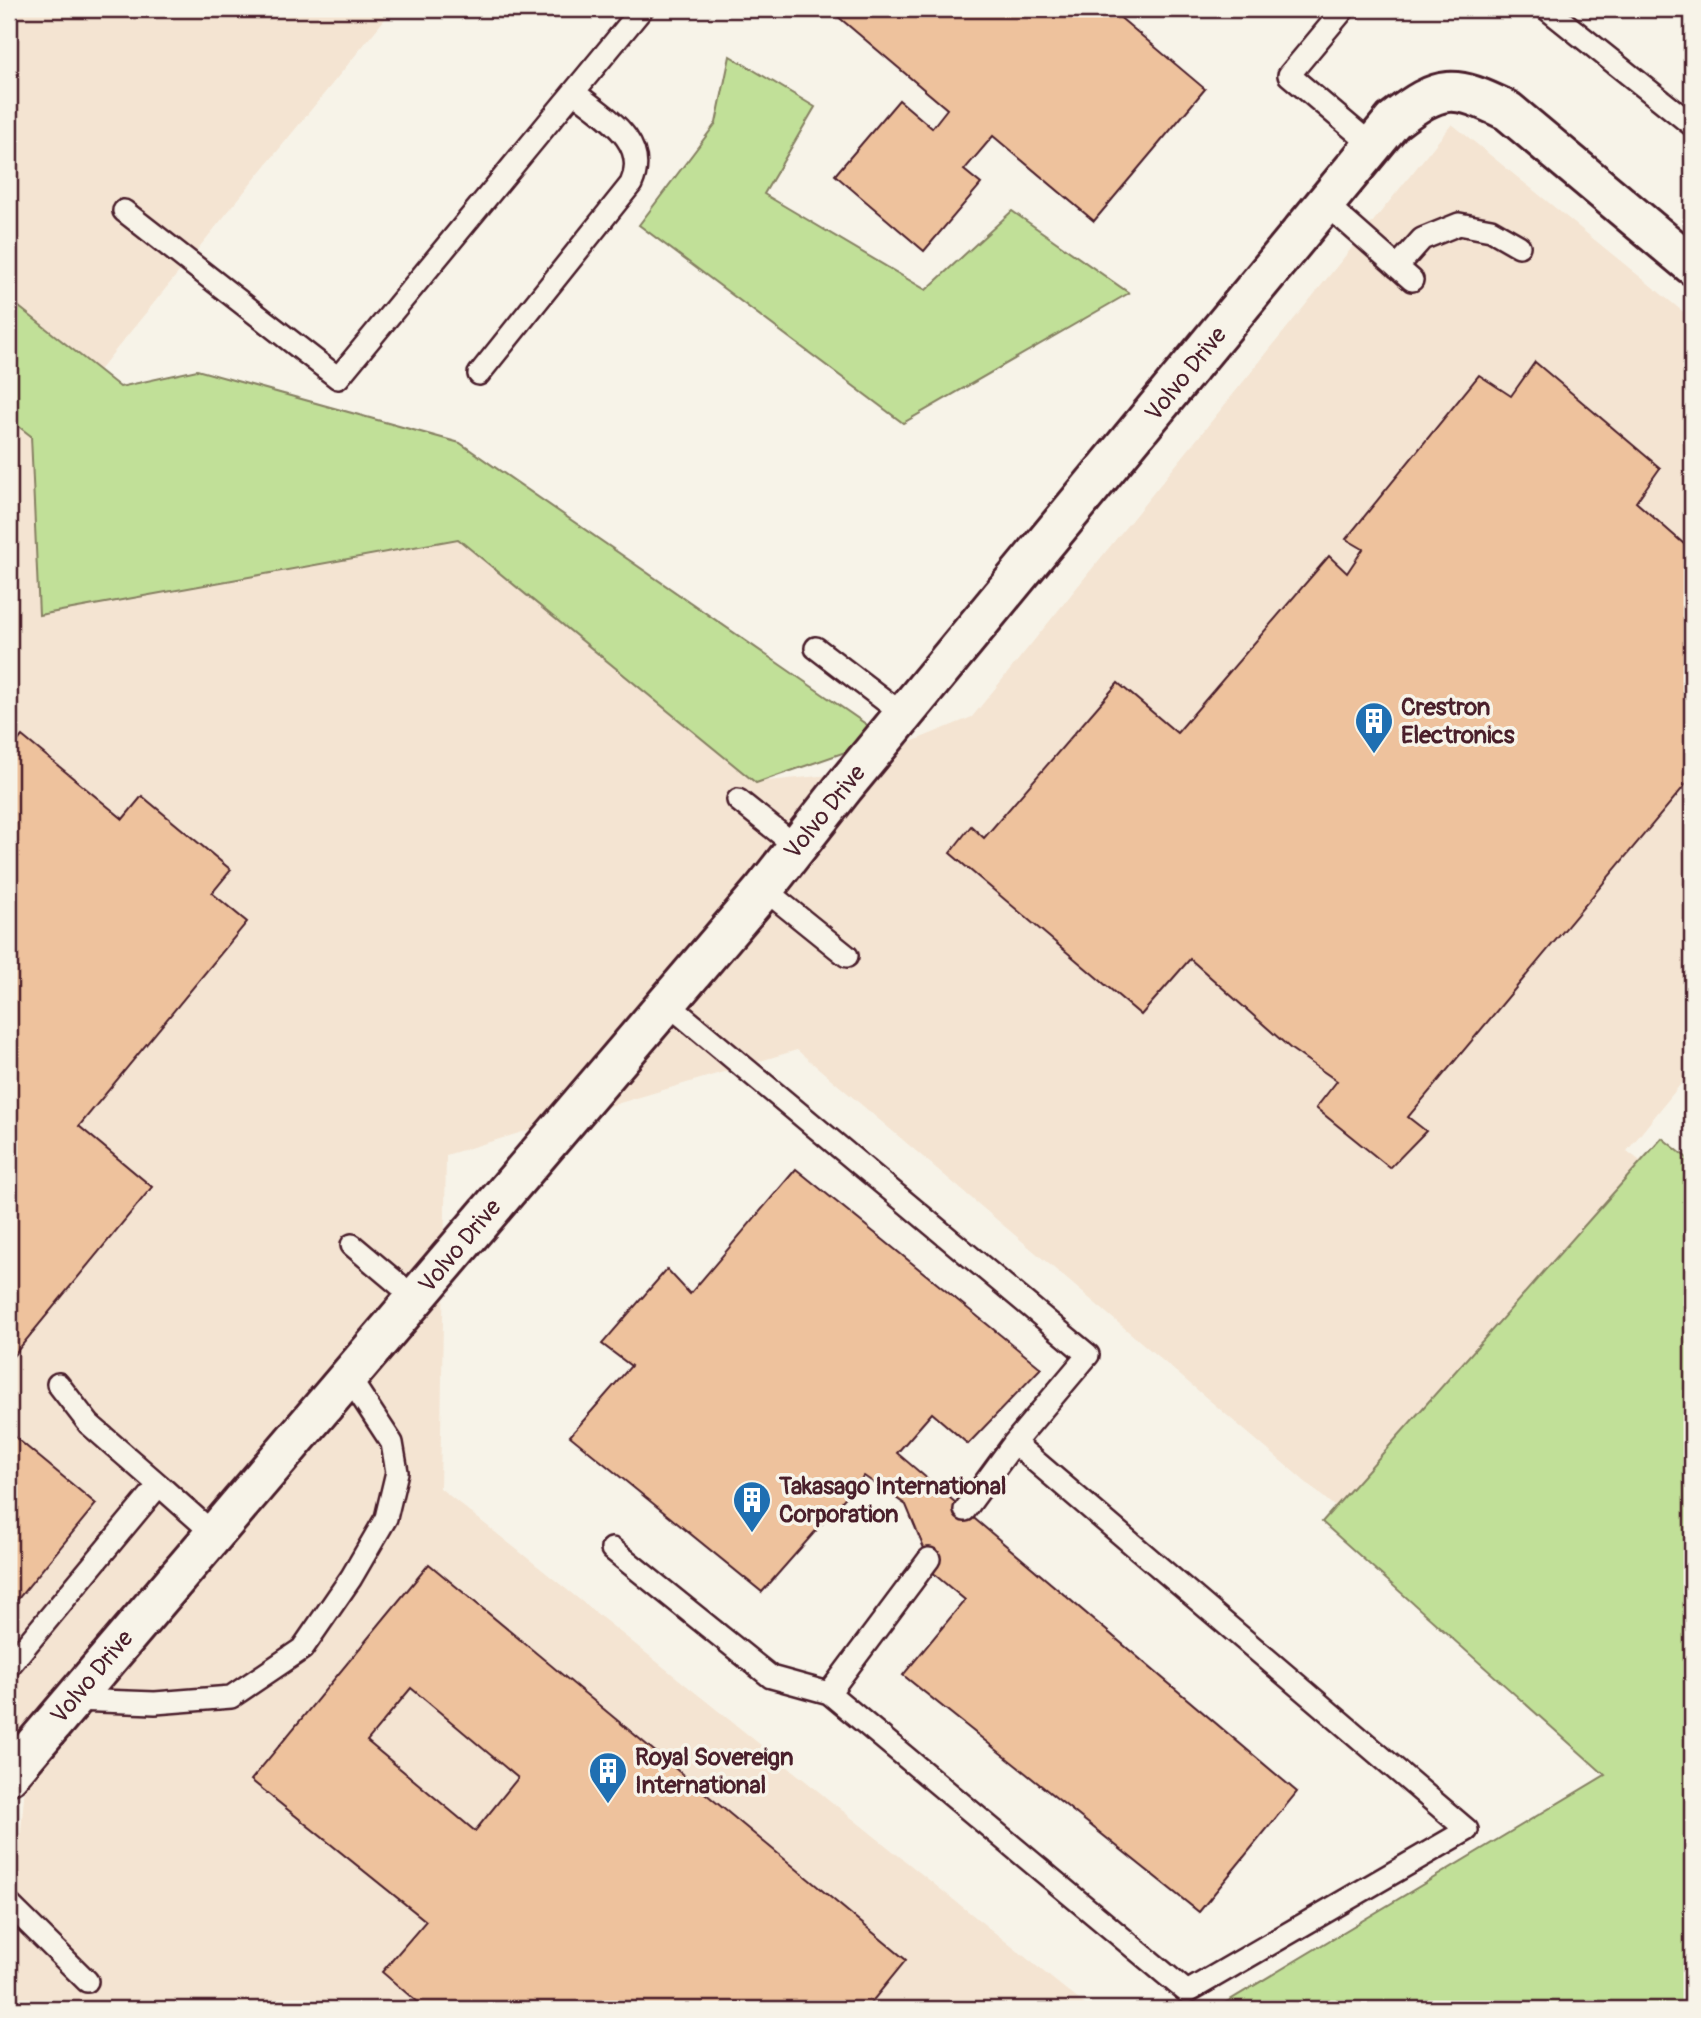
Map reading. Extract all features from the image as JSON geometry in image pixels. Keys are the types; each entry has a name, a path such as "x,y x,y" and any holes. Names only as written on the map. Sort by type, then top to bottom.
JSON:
{"street":[{"name":"Volvo Drive","path":"14,1757 73,1700 764,889 1393,121 1421,99 1448,90 1477,95 1508,111 1692,265"}],"lane":[{"path":"124,211 338,378 642,9"},
{"path":"1344,9 1289,75 1373,146"},
{"path":"1547,9 1692,125"},
{"path":"479,374 635,176 636,157 628,138 574,92"},
{"path":"1326,204 1404,274 1422,239 1459,224 1491,230 1519,246"},
{"path":"816,648 905,716"},
{"path":"738,800 797,847"},
{"path":"764,889 847,956"},
{"path":"667,1003 1088,1355 1014,1443 965,1510"},
{"path":"352,1245 415,1298"},
{"path":"73,1700 155,1703 231,1697 302,1649 351,1578 386,1518 397,1472 392,1443 348,1376"},
{"path":"58,1384 89,1424 214,1534"},
{"path":"612,1549 771,1677 829,1693 1187,1992 1467,1830 1014,1443"},
{"path":"9,1666 159,1485"},
{"path":"829,1693 929,1559"},
{"path":"9,1904 87,1981"}],"shaded area":[{"path":"9,9 393,9 92,379 9,312"},
{"path":"1452,124 1692,319 1692,1070 1627,1151 1692,1200 1647,1772 797,1050 446,1155 440,1488 1090,2009 9,2009 9,1969 25,1785 9,1772 9,419 31,436 40,615 458,539 756,782 830,775 972,717"}],"green space":[{"path":"730,56 815,107 764,194 926,290 1012,211 1129,293 903,423 639,225 716,123"},
{"path":"9,299 120,387 197,370 460,443 886,738 756,783 458,539 39,615 31,436 9,419"},
{"path":"1662,1138 1692,1162 1692,2009 1215,2009 1605,1775 1322,1522"}],"building":[{"path":"829,9 1110,9 1205,89 1094,221 993,136 964,170 981,184 924,251 835,175 899,100 932,128 947,109"},
{"name":"Crestron Electronics","path":"1535,362 1660,468 1636,502 1692,551 1692,777 1408,1117 1426,1131 1390,1168 1316,1108 1337,1081 1291,1049 1190,959 1141,1015 950,853 971,826 984,838 1118,683 1177,733 1329,556 1347,573 1363,549 1346,539 1479,375 1511,396"},
{"path":"22,736 123,819 142,796 231,870 212,893 247,922 79,1126 152,1187 9,1361 9,752"},
{"name":"Takasago International Corporation","path":"796,1169 1041,1368 968,1444 932,1413 897,1453 1297,1792 1199,1912 903,1675 965,1600 935,1575 906,1505 864,1476 762,1592 570,1436 631,1366 602,1344 667,1269 690,1294"},
{"path":"9,1432 96,1504 9,1610"},
{"name":"Royal Sovereign International","path":"429,1564 906,1960 866,2009 425,2009 382,1972 426,1921 251,1780","holes":["411,1688 518,1778 475,1831 367,1741"]}],"place":[{"name":"Crestron Electronics","path":"1374,755"},
{"name":"Takasago International Corporation","path":"752,1534"},
{"name":"Royal Sovereign International","path":"608,1805"}]}
